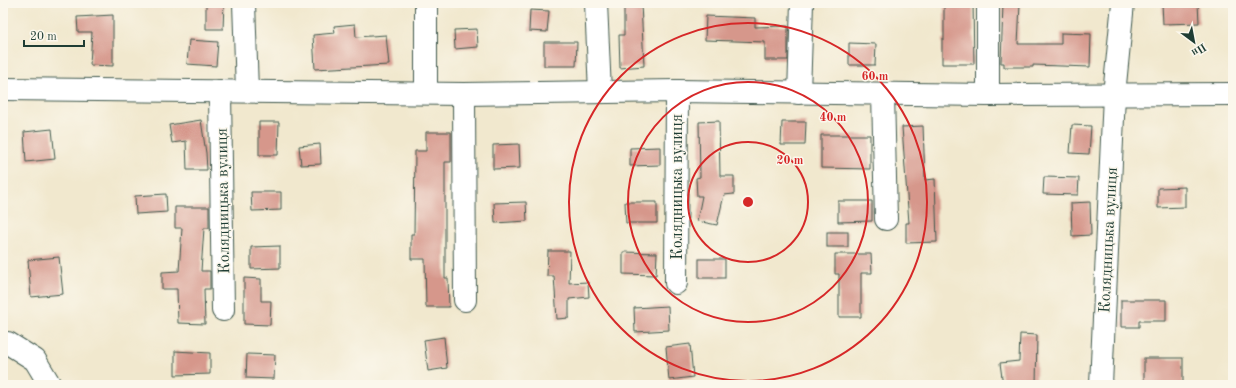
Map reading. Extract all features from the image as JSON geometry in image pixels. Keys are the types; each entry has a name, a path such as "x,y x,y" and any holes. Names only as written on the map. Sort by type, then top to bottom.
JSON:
{"street":[{"path":"244,3 247,91"},
{"path":"426,3 426,92"},
{"path":"596,3 600,92"},
{"path":"799,93 802,3"},
{"path":"988,3 988,95"},
{"name":"Колядницька вулиця","path":"1101,385 1114,95 1123,3"},
{"name":"Колядницька вулиця","path":"3,89 426,92 464,94 677,92 988,95 1233,94"},
{"name":"Колядницька вулиця","path":"220,91 223,310"},
{"name":"Колядницька вулиця","path":"676,283 677,92"},
{"path":"464,94 465,300"},
{"path":"883,94 886,218"},
{"path":"3,343 8,343 35,360 50,385"}],"building":[{"path":"206,3 224,3 223,29 206,29"},
{"path":"624,3 641,3 644,66 620,68 619,35 624,35"},
{"path":"944,3 973,3 974,64 942,64"},
{"path":"1003,3 1020,4 1018,44 1061,44 1061,33 1091,34 1090,67 1033,65 1033,67 1004,67 1004,63 1001,63"},
{"path":"1162,3 1198,3 1199,23 1163,24"},
{"path":"530,10 549,11 547,32 529,31"},
{"path":"113,15 113,66 90,65 92,32 78,32 77,17"},
{"path":"706,16 755,18 755,27 788,26 788,60 765,60 765,42 705,40"},
{"path":"355,24 356,37 386,35 389,65 315,69 313,35 335,33 334,26"},
{"path":"477,29 478,47 455,49 454,30"},
{"path":"189,40 218,42 216,66 187,64"},
{"path":"544,42 577,42 576,66 544,66"},
{"path":"849,43 876,44 875,65 849,65"},
{"path":"201,120 207,170 187,170 186,141 172,143 169,125"},
{"path":"719,121 720,176 734,176 734,194 724,195 717,225 697,221 702,196 697,196 696,178 700,177 699,122"},
{"path":"259,122 279,122 278,155 259,155"},
{"path":"782,122 806,122 805,145 781,145"},
{"path":"1072,125 1091,126 1089,154 1070,153"},
{"path":"923,126 925,180 935,179 937,242 906,243 906,223 909,223 902,127"},
{"path":"52,129 55,159 26,162 24,132"},
{"path":"426,132 451,132 451,162 445,162 445,278 448,278 449,307 426,307 425,259 411,259 411,234 414,234 415,151 426,151"},
{"path":"821,135 870,135 870,169 821,168"},
{"path":"320,144 321,164 301,165 299,146"},
{"path":"519,144 520,168 493,169 493,145"},
{"path":"660,147 660,165 630,166 630,148"},
{"path":"1044,177 1079,178 1078,195 1043,194"},
{"path":"1185,187 1185,207 1158,208 1158,188"},
{"path":"251,192 281,192 281,210 252,211"},
{"path":"166,194 167,212 136,214 135,196"},
{"path":"838,201 872,201 872,221 838,222"},
{"path":"526,202 527,221 495,223 494,203"},
{"path":"625,202 657,202 657,223 626,223"},
{"path":"1090,202 1091,235 1072,236 1071,203"},
{"path":"175,207 209,207 209,228 204,228 201,271 210,271 210,289 204,289 205,324 178,323 177,289 162,289 162,272 179,271 182,228 175,228"},
{"path":"827,232 848,232 848,247 827,247"},
{"path":"280,246 280,268 251,269 251,247"},
{"path":"548,251 570,251 569,283 588,282 589,297 569,299 569,318 557,319 554,276 547,276"},
{"path":"623,252 657,253 656,275 623,274"},
{"path":"835,254 871,254 872,273 861,273 861,317 839,317 839,274 835,274"},
{"path":"59,257 63,294 31,297 28,260"},
{"path":"699,259 725,259 725,278 699,278"},
{"path":"244,278 261,279 261,301 271,301 270,325 244,324"},
{"path":"1121,300 1166,300 1166,321 1139,321 1139,327 1121,327"},
{"path":"668,306 669,330 635,332 634,308"},
{"path":"1020,334 1037,335 1036,385 1003,385 1000,363 1019,361"},
{"path":"444,337 447,368 428,371 424,340"},
{"path":"690,344 693,377 669,380 666,347"},
{"path":"175,351 210,353 210,374 175,375"},
{"path":"247,354 275,355 274,379 246,378"},
{"path":"1144,358 1183,358 1183,385 1144,385"}]}
